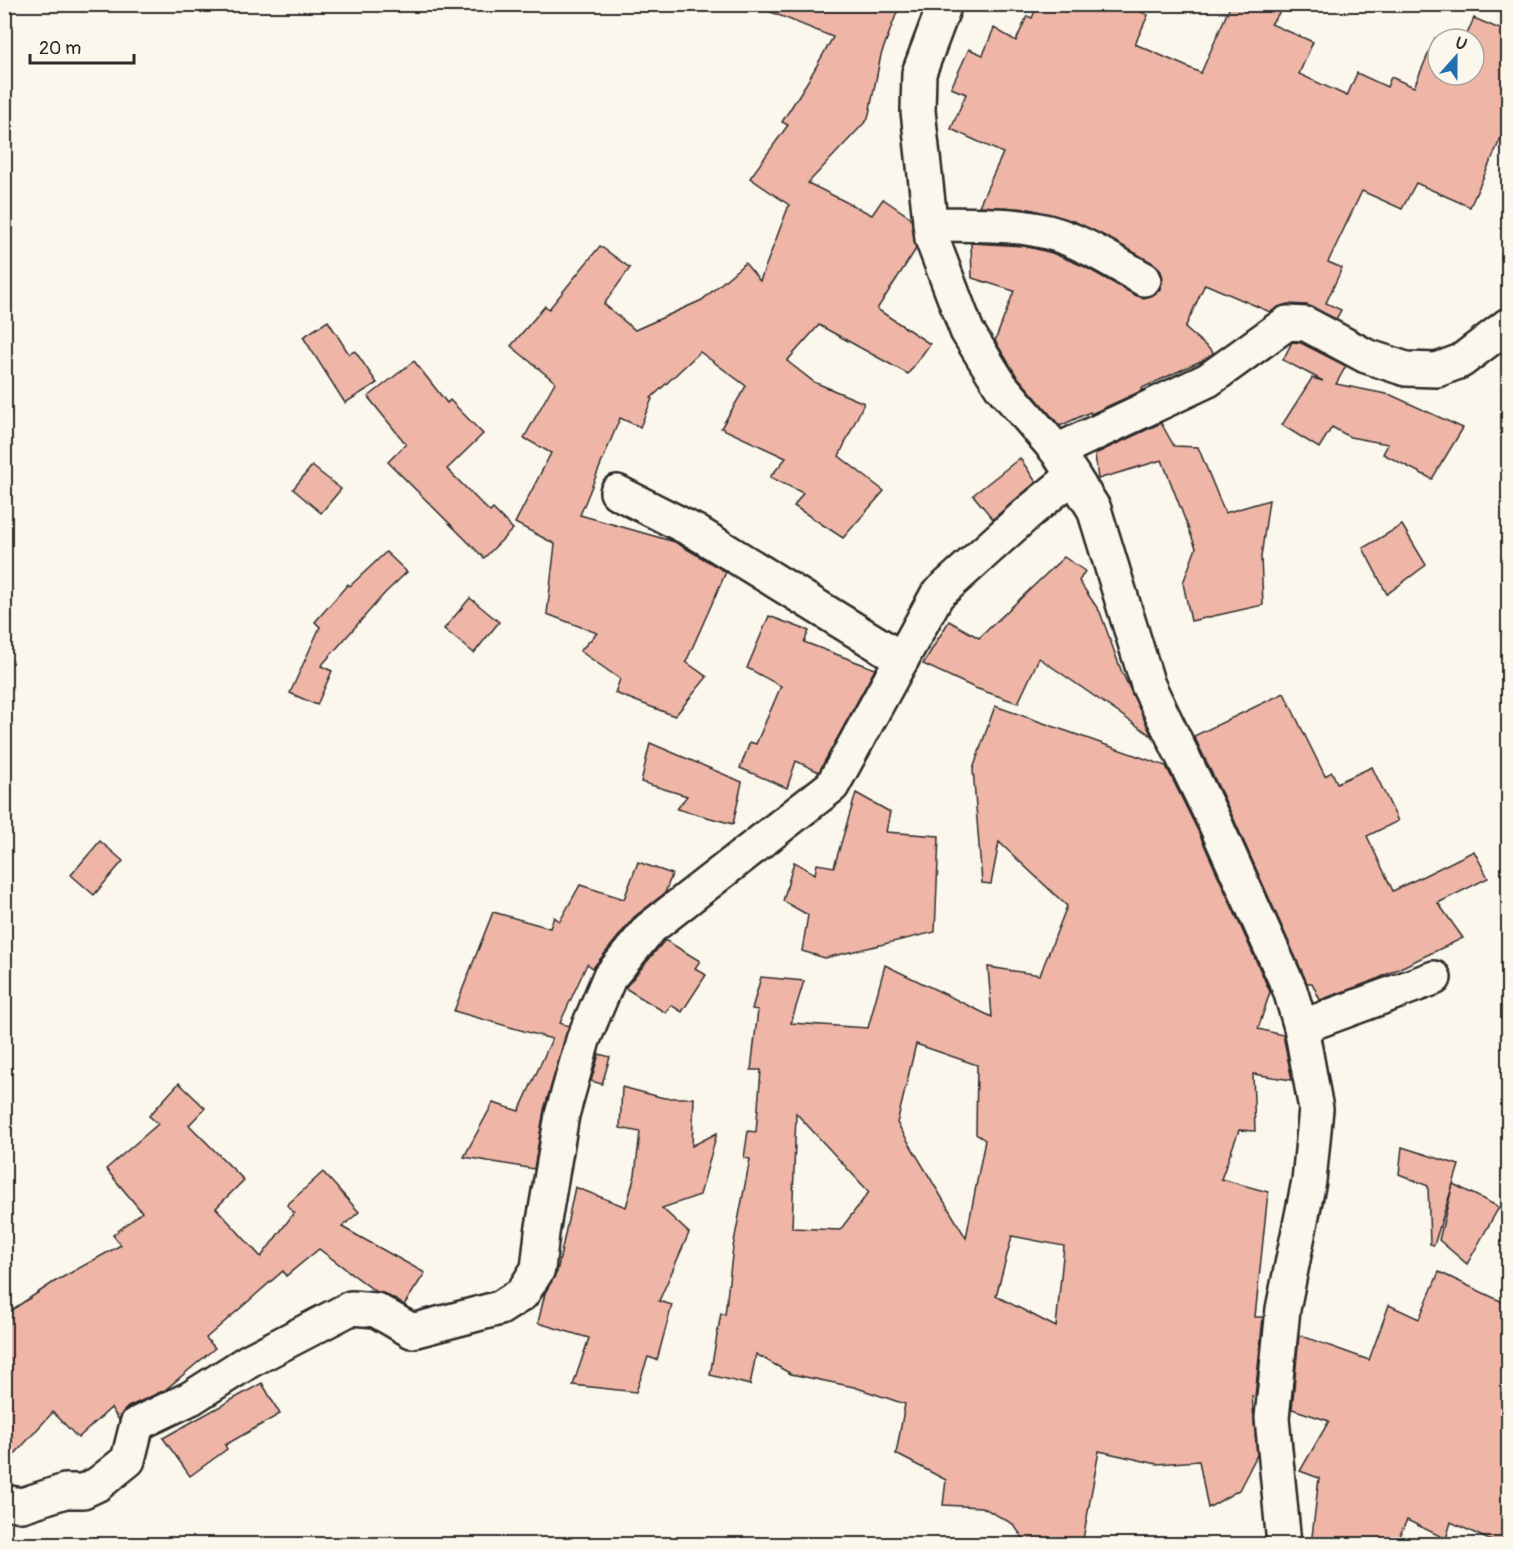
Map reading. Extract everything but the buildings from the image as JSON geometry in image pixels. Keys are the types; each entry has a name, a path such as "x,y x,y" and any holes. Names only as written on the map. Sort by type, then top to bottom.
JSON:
{"street":[{"path":"945,4 919,73 918,111 932,238 967,331 1001,386 1066,464 1094,509 1148,685 1215,823 1281,969 1301,1027 1316,1109 1309,1181 1283,1309 1272,1418 1284,1545"},
{"path":"930,224 1011,226 1058,235 1109,259 1144,279"},
{"path":"4,1502 22,1504 65,1491 83,1491 98,1484 128,1460 137,1425 191,1398 249,1361 351,1308 376,1311 412,1331 500,1308 522,1294 538,1269 561,1115 583,1040 609,978 649,929 832,786 937,596 1030,511 1066,464 1208,380 1287,323 1306,324 1366,356 1406,369 1437,370 1461,361 1509,325"},
{"path":"617,492 696,532 902,659"},
{"path":"1301,1027 1434,978"}]}
